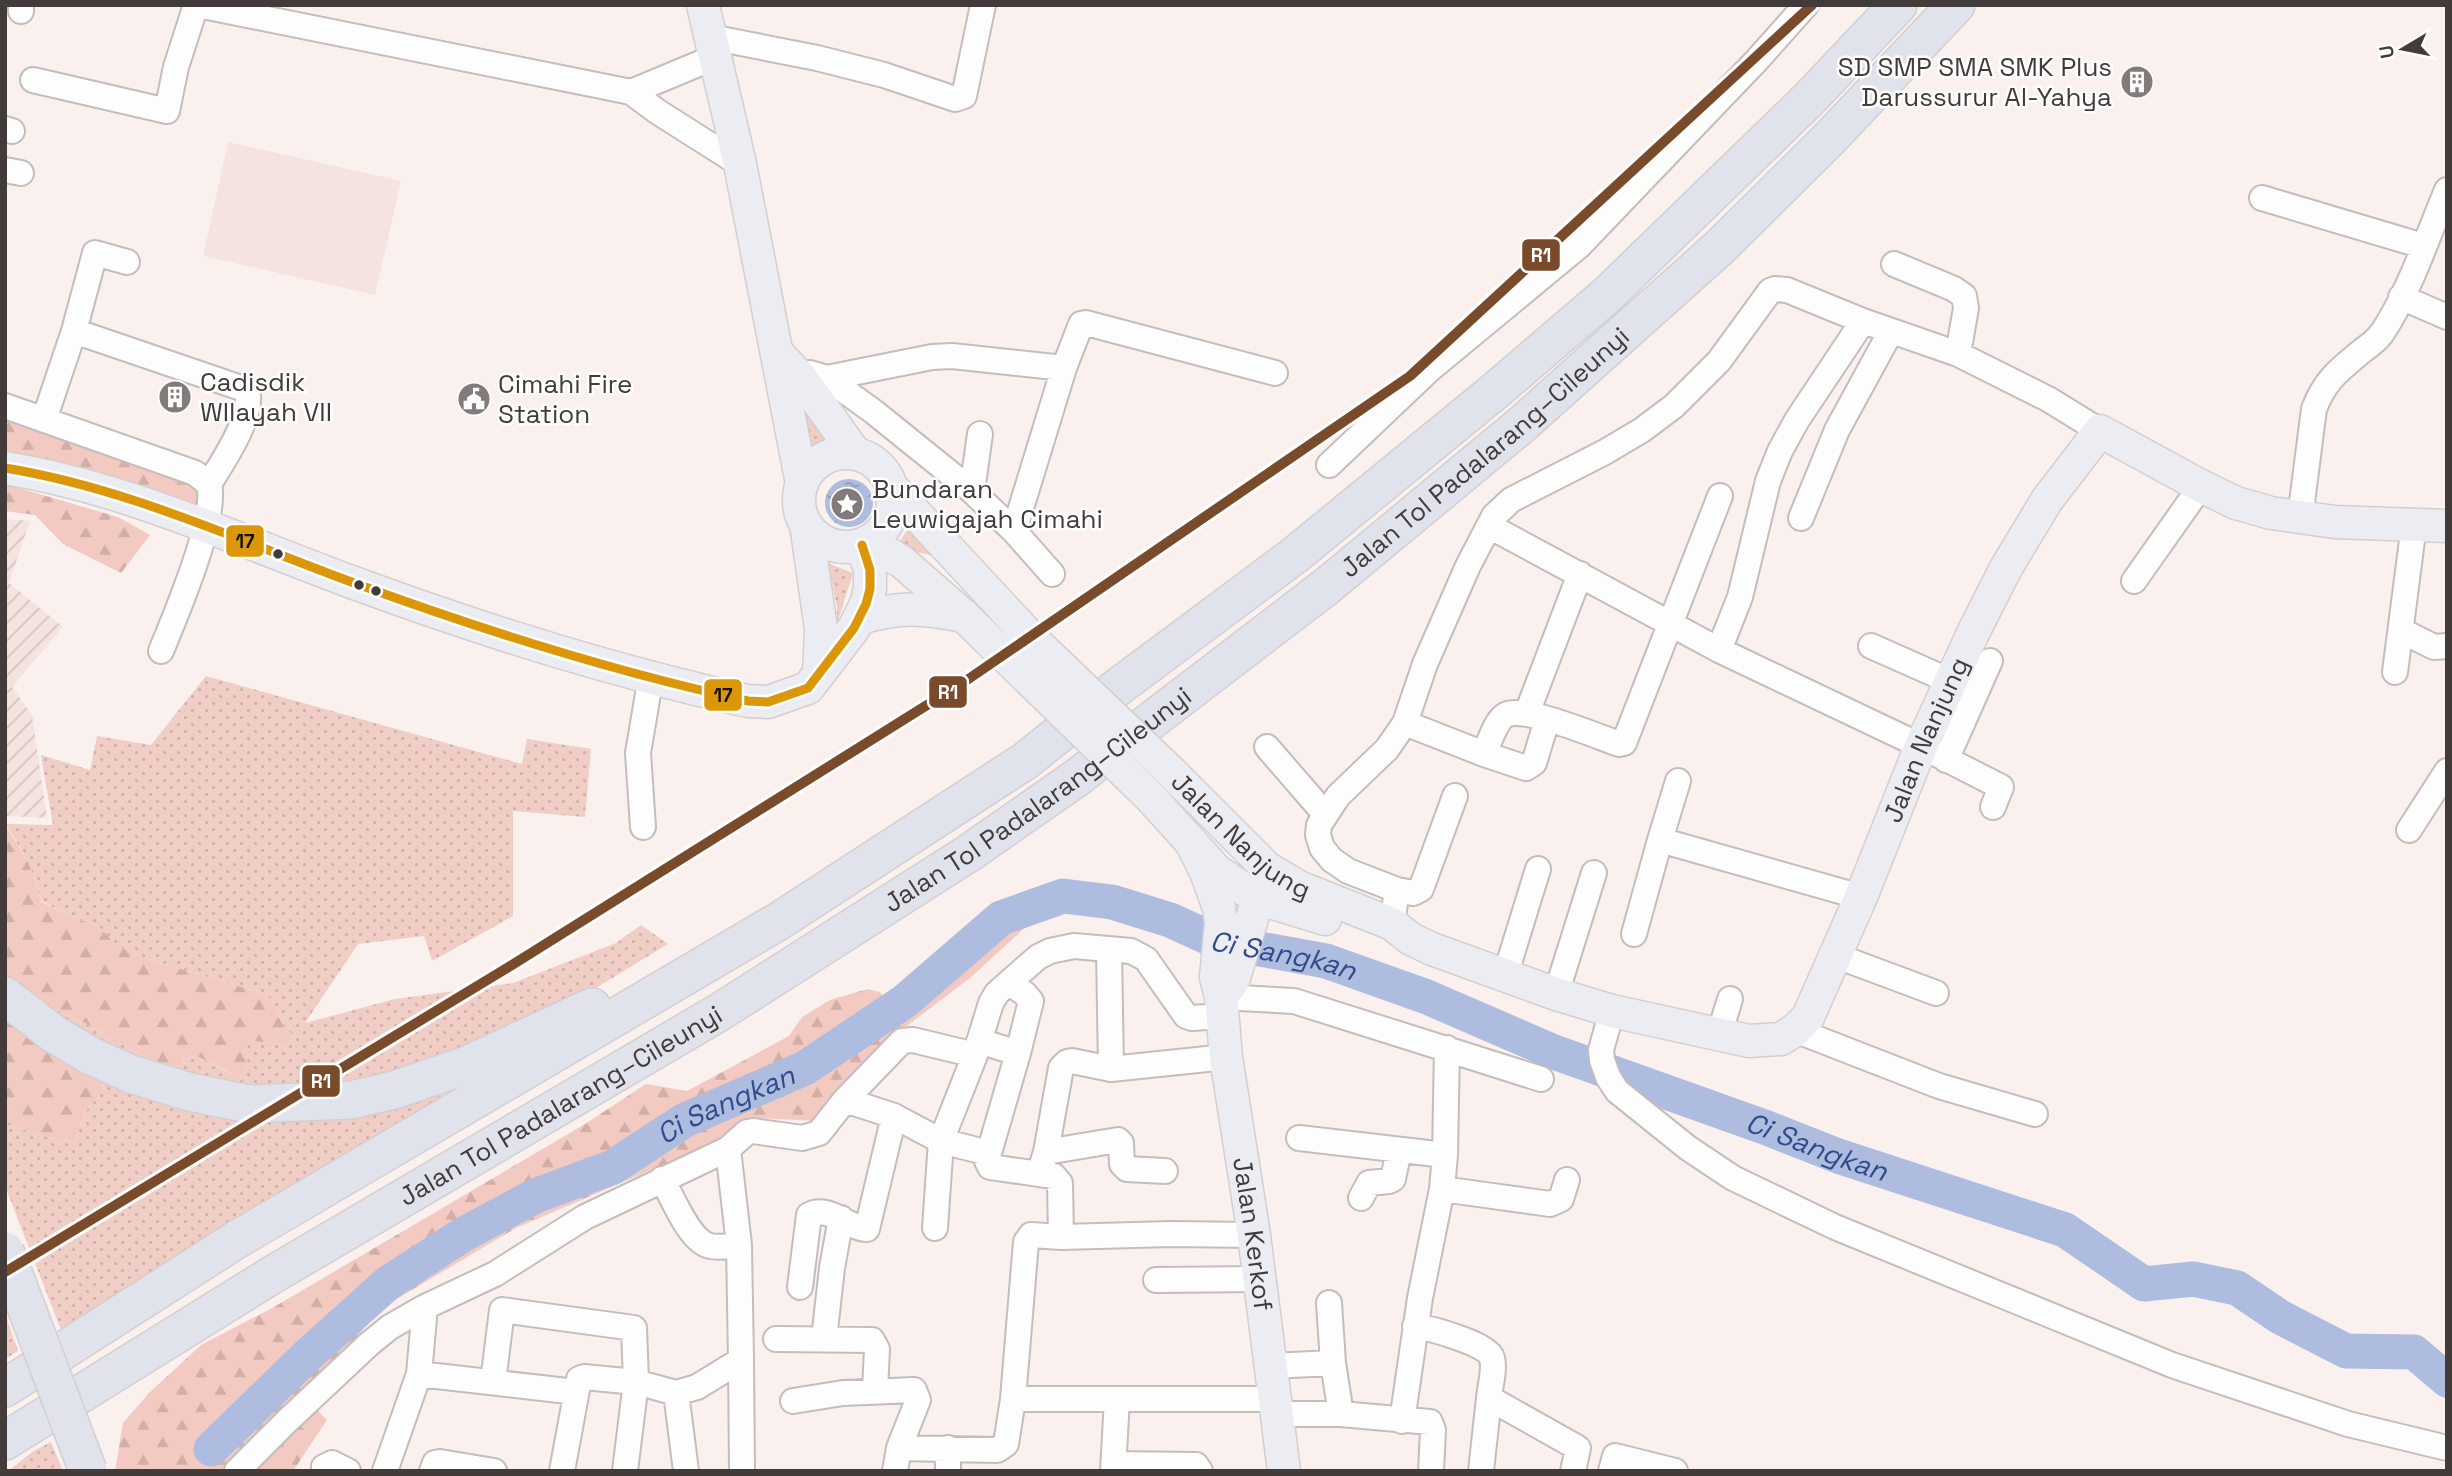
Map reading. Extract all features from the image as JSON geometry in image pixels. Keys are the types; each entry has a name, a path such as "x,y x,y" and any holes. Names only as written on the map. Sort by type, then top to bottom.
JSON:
{"highway":[{"name":"Jalan Tol Padalarang–Cileunyi","path":"5,1388 236,1240 779,922 1025,761 1118,687 1295,555 1607,295 1809,99 1898,5"},
{"name":"Jalan Tol Padalarang–Cileunyi","path":"5,1441 272,1275 718,1013 969,853 1085,771 1327,586 1520,426 1602,354 1720,247 1829,139 1956,5"},
{"path":"5,996 54,1034 89,1055 131,1074 178,1089 249,1104 351,1100 428,1080 467,1065 779,922"},
{"path":"5,1251 88,1471"}],"main road":[{"path":"703,5 740,164 802,484 800,504 806,524 821,629 819,673"},
{"path":"778,354 814,378 855,453"},
{"path":"2100,431 2236,503 2271,513 2335,522 2447,526"},
{"name":"Jalan Nanjung","path":"892,488 1032,639 1268,868 1299,887 1505,976 1556,994 1612,1011 1749,1041 1765,1041 1781,1039 1808,1017 1861,897 1934,753 1950,681 2006,568 2047,499 2100,431"},
{"path":"802,484 810,469 823,459 839,453 855,453 878,465 892,488 892,509 884,528 876,537 862,545 835,545 814,534 806,524"},
{"path":"5,468 103,490 486,630 603,665 737,698 768,702 808,688 860,618 870,589 870,570 862,545"},
{"name":"Jalan Nanjung","path":"862,545 890,554 902,562 964,616 1151,798 1217,871 1257,898 1315,915 1370,936 1401,931"},
{"path":"860,618 911,608 964,616"},
{"name":"Jalan Kerkof","path":"1191,842 1219,908 1233,928"},
{"name":"Jalan Kerkof","path":"1268,868 1257,898 1233,928 1223,993 1226,1057 1254,1234 1284,1471"}],"street":[{"path":"33,80 167,111 176,67 197,5 248,11 631,92 740,164"},
{"path":"631,92 713,47 817,58 884,75 955,99 964,96 983,5"},
{"path":"1329,465 1430,370 1578,246 1757,60 1806,5"},
{"path":"2300,518 2314,408 2319,396 2325,384 2336,373 2381,335 2401,297 2447,190"},
{"path":"2262,198 2423,246"},
{"path":"44,420 74,331 95,253 127,262"},
{"path":"1894,264 1954,289 1964,296 1966,308 1958,354"},
{"path":"1455,796 1421,889 1413,893 1397,890 1348,871 1322,849 1318,835 1319,825 1325,814 1338,796 1387,749 1405,723 1426,664 1468,566 1501,508 1511,500 1605,452 1642,430 1674,406 1719,361 1770,291 1787,290 1863,321 1958,354 2048,400 2100,431"},
{"path":"2401,297 2447,317"},
{"path":"1719,650 1740,597 1755,544 1768,481 1780,451 1797,420 1863,321"},
{"path":"1014,531 1078,327 1086,323 1275,373"},
{"path":"74,331 247,390 249,398 239,433 209,484 211,497 205,526 188,584 160,651"},
{"path":"1801,518 1837,430 1891,331"},
{"path":"814,378 932,357 952,356 1064,368"},
{"path":"814,378 874,412 972,491 1014,531 1052,574"},
{"path":"5,406 195,473 209,484"},
{"path":"972,491 980,434"},
{"path":"2134,581 2201,486"},
{"path":"1484,754 1504,716 1510,713 1537,716 1619,744 1625,743 1720,496"},
{"path":"2395,672 2414,525"},
{"path":"1489,526 1719,650 2001,787 1993,807"},
{"path":"1405,723 1484,754 1529,768 1536,759 1537,716 1580,574"},
{"path":"2402,631 2434,647 2447,646"},
{"path":"1871,646 1950,681"},
{"path":"1934,753 1990,662"},
{"path":"643,827 638,753 651,676"},
{"path":"1268,747 1325,814"},
{"path":"2409,830 2447,771"},
{"path":"1634,934 1678,780"},
{"path":"1660,840 1861,897"},
{"path":"1505,976 1538,869"},
{"path":"1556,994 1594,873"},
{"path":"1397,890 1401,931"},
{"path":"935,1228 941,1142 991,1003 998,993 1038,957 1050,951 1074,946 1131,951 1142,956 1186,1016 1192,1018 1223,993 1294,1001 1541,1079"},
{"path":"1109,950 1111,1069"},
{"path":"1835,955 1936,993"},
{"path":"1010,983 1031,1001 987,1161 990,1167 1042,1163 1118,1140 1121,1143 1122,1164 1127,1170 1165,1171"},
{"path":"1719,1035 1730,999"},
{"path":"1612,1011 1601,1050 1608,1077 1617,1091 1688,1148 1733,1178 1835,1227 2172,1365 2348,1424 2447,1448"},
{"path":"1795,1030 1938,1086 2035,1114"},
{"path":"237,1471 390,1327 495,1274 584,1217 727,1149 747,1132 802,1138 820,1133 845,1100 902,1041 913,1040 1017,1053"},
{"path":"1402,1420 1415,1326 1441,1189 1445,1155 1447,1048"},
{"path":"1042,1163 1064,1064 1072,1061 1111,1069 1226,1057"},
{"path":"845,1100 894,1116 941,1142 989,1153"},
{"path":"800,1287 809,1215 816,1212 841,1218 860,1229 867,1229 894,1116"},
{"path":"1299,1138 1445,1155"},
{"path":"727,1149 738,1245 741,1471"},
{"path":"1361,1198 1369,1183 1393,1179 1399,1150"},
{"path":"1042,1163 1060,1183 1061,1237"},
{"path":"662,1178 693,1235 702,1243 714,1247 738,1245"},
{"path":"1441,1189 1550,1203 1562,1199 1567,1180"},
{"path":"824,1339 841,1218"},
{"path":"793,1401 876,1390 914,1390 918,1400 897,1459 948,1459 997,1450 1008,1440 1026,1242 1031,1235 1061,1237 1254,1234"},
{"path":"493,1382 502,1310 495,1274"},
{"path":"1156,1280 1259,1279"},
{"path":"1329,1303 1333,1363 1341,1414"},
{"path":"385,1471 419,1374 425,1307"},
{"path":"502,1310 634,1328 636,1382 625,1471"},
{"path":"1415,1326 1453,1335 1489,1352 1493,1360 1481,1471"},
{"path":"776,1339 872,1340 877,1349 876,1390"},
{"path":"562,1471 579,1379 584,1377 636,1382 676,1393 697,1387 741,1360"},
{"path":"1270,1366 1333,1363"},
{"path":"419,1374 576,1392"},
{"path":"676,1393 685,1471"},
{"path":"1489,1398 1575,1459 1675,1471"},
{"path":"1013,1399 1116,1399 1276,1406 1426,1421 1432,1426 1431,1471"},
{"path":"1116,1399 1114,1467 1196,1465 1200,1471"},
{"path":"432,1471 435,1464 440,1462 494,1471"},
{"path":"324,1471 324,1467 332,1464 348,1471"}],"shaded area":[{"path":"228,142 401,181 375,295 203,256"},
{"path":"797,400 829,437 818,443 804,458"},
{"path":"5,519 30,521 9,583 63,627 12,687 32,715 47,818 5,816"},
{"path":"908,519 955,564 896,548 907,530"},
{"path":"828,563 853,573 836,627 837,607"},
{"path":"206,676 522,764 527,739 591,749 585,817 513,811 513,916 432,961 424,936 358,944 305,1023 395,999 513,983 616,943 641,925 668,944 558,1011 493,1040 404,1069 339,1086 235,1088 175,1074 54,1022 45,1005 87,1024 154,1062 183,1067 184,1058 199,1057 238,1077 243,1053 251,1041 286,1044 284,1026 268,995 148,959 119,947 98,926 69,916 42,901 29,864 6,824 53,825 41,755 90,770 97,736 151,745"},
{"path":"102,1077 323,1117 390,1110 441,1094 445,1101 276,1199 61,1330 5,1186 5,1124 55,1139 75,1139 87,1109 103,1091"},
{"path":"5,1314 18,1351 5,1359"},
{"path":"51,1442 63,1471 8,1471 35,1450"}],"green space":[{"path":"5,415 190,481 201,493 199,511 5,456"},
{"path":"5,484 118,517 150,535 121,573 63,544 35,515 5,511"},
{"path":"5,824 29,864 42,902 69,916 98,926 119,947 148,959 268,995 284,1026 293,1035 286,1044 251,1041 243,1053 248,1062 239,1077 199,1057 184,1058 183,1067 154,1062 87,1024 45,1005 5,979"},
{"path":"1039,915 970,978 908,1025 851,1081 816,1121 755,1118 716,1142 516,1228 380,1309 322,1378 318,1411 327,1420 293,1471 115,1471 123,1423 149,1393 201,1345 274,1307 585,1124 646,1084 687,1091 789,1036 802,1017 830,1000 867,989 880,992 888,1002 904,1013 998,927 1021,917"},
{"path":"5,1019 102,1077 103,1091 87,1109 75,1139 55,1139 5,1124"}],"water":[{"path":"849,479 858,480 866,486 872,494 872,512 866,520 858,526 849,527 840,526 832,520 826,512 825,503 826,494 832,486 840,480"}],"waterway":[{"name":"Ci Sangkan","path":"211,1449 310,1353 388,1283 464,1234 535,1196 613,1167 685,1120 805,1068 905,1001 1001,918 1063,896 1112,902 1170,920 1216,941 1326,961 1427,997 1554,1052 1838,1156 2065,1230 2144,1284 2193,1279 2237,1288 2280,1317 2346,1351 2414,1352 2447,1380"}],"transit line":[{"name":"R1","path":"5,1272 512,965 967,680 1410,376 1812,5"},
{"name":"17","path":"5,468 51,477 140,502 357,584 502,634 600,664 748,701 768,702 808,688 854,628 870,589 870,570 862,545"}],"place":[{"name":"SD SMP SMA SMK Plus Darussurur Al-Yahya","path":"2137,82"},
{"name":"Cadisdik WIlayah VII","path":"175,397"},
{"name":"Cimahi Fire Station","path":"474,399"},
{"name":"Bundaran Leuwigajah Cimahi","path":"847,504"}]}
